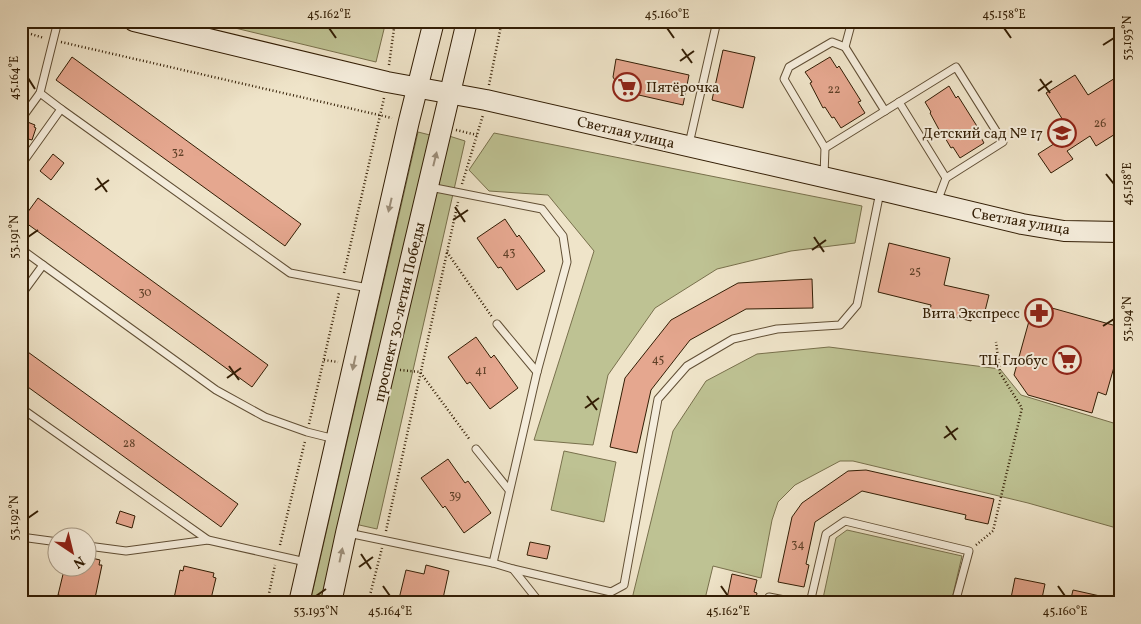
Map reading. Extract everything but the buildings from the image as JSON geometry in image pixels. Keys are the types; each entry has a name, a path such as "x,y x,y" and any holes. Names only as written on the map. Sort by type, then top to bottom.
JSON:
{"main road":[{"name":"Светлая улица","path":"134,21 387,82 486,100 1022,224 1064,231 1120,232"},
{"name":"проспект 30-летия Победы","path":"299,603 338,440 417,87 434,21"},
{"name":"проспект 30-летия Победы","path":"331,603 451,94 475,22"}],"lane":[{"path":"21,115 24,115 40,93 58,21"},
{"path":"688,146 718,21"},
{"path":"845,48 852,21"},
{"path":"824,178 825,148 784,79 789,67 832,42 845,48 885,111"},
{"path":"825,148 956,67 1003,142 946,178 936,204"},
{"path":"40,93 290,273 371,289"},
{"path":"899,102 946,178"},
{"path":"21,165 61,109"},
{"path":"428,187 542,209 562,236 568,262 537,372 493,563"},
{"path":"346,533 493,563 611,592 624,585 658,399 687,366 733,339 777,329 840,325 857,305 880,190"},
{"path":"21,249 216,390 265,417 307,432 338,440"},
{"path":"21,294 43,265"},
{"path":"497,324 537,372"},
{"path":"21,408 208,540"},
{"path":"476,449 509,490"},
{"path":"810,603 826,534 845,521 969,551 955,603"},
{"path":"21,537 48,541"},
{"path":"98,547 126,551 208,540 308,563"},
{"path":"513,569 540,603"},
{"path":"768,603 769,597 800,603"}],"path":[{"path":"267,603 380,116 387,82 395,21"},
{"path":"368,603 384,540 460,193 486,100 502,21"},
{"path":"475,22 500,28"},
{"path":"21,31 54,41 380,116"},
{"path":"447,252 497,324"},
{"path":"969,551 993,531 1022,408 1000,373 996,342"},
{"path":"420,372 476,449"}],"green space":[{"path":"206,21 386,21 376,62"},
{"path":"418,132 430,135 323,603 310,603"},
{"path":"494,133 862,206 855,243 791,251 717,269 655,308 608,375 593,445 534,440 594,251 548,195 489,191 469,170"},
{"path":"446,135 465,141 377,529 355,524"},
{"path":"829,347 1000,369 1021,395 1120,425 1120,529 1028,503 853,461 840,461 795,485 778,502 772,520 761,578 713,566 704,603 631,603 673,431 706,381 757,354"},
{"path":"564,451 616,462 604,522 551,510"},
{"path":"847,530 962,556 951,603 822,603 836,538"}],"place":[{"name":"Пятёрочка","path":"627,87"},
{"name":"Детский сад № 17","path":"1062,133"},
{"name":"Вита Экспресс","path":"1039,313"},
{"name":"ТЦ Глобус","path":"1067,360"}]}
